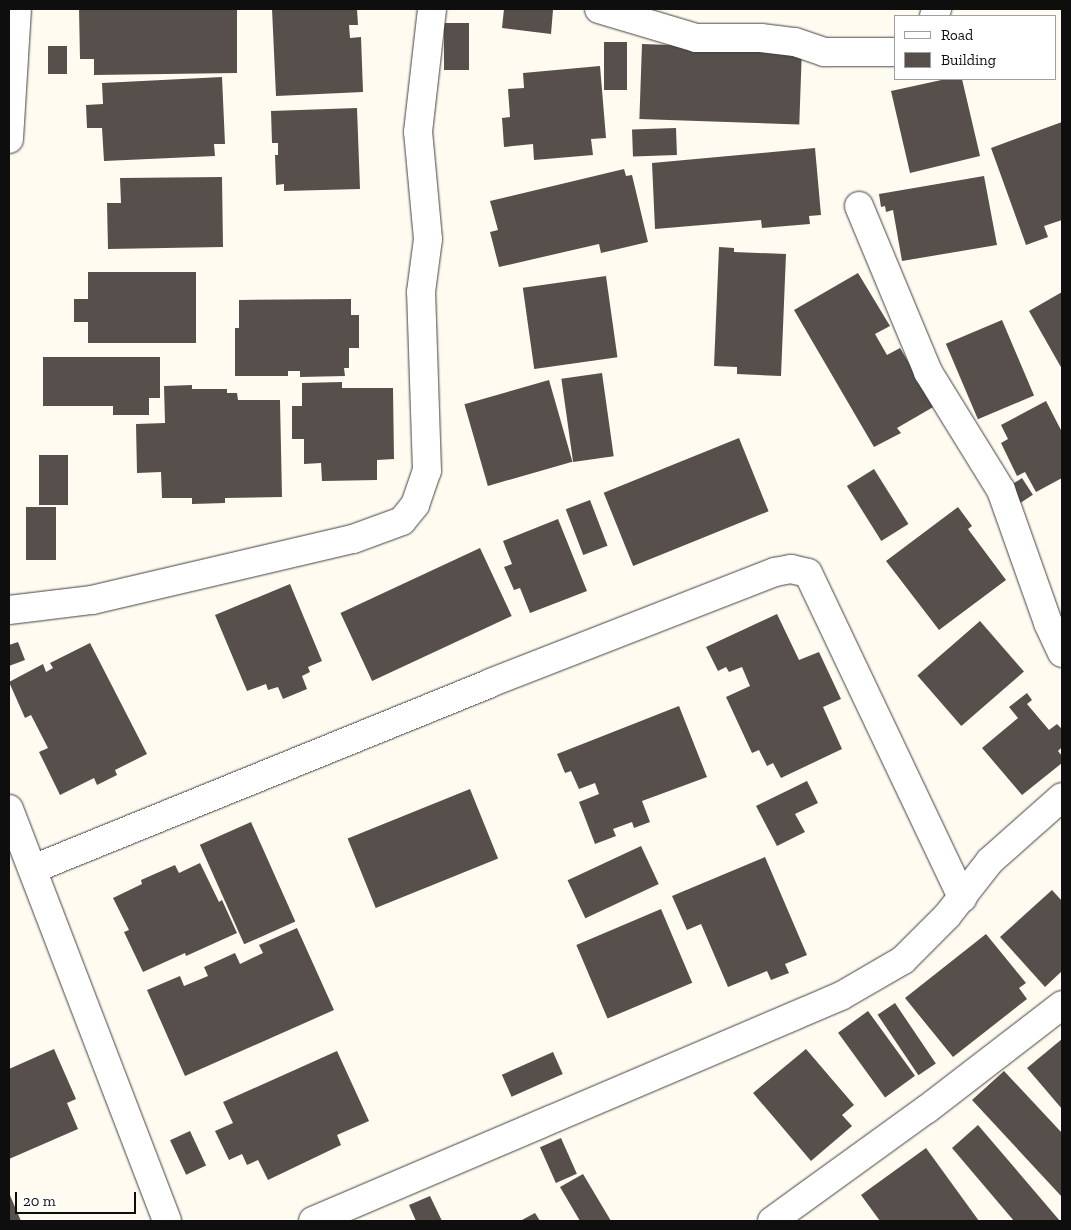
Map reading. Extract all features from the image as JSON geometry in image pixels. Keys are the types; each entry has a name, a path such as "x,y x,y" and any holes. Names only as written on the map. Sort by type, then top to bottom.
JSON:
{"street":[{"path":"9,139 17,9"},
{"path":"9,610 92,600 353,540 402,521 415,504 427,471 421,292 428,239 418,132 432,9"},
{"path":"599,9 696,38 761,38 795,42 824,52 894,52"},
{"path":"859,206 928,372 1001,490 1048,624 1062,653"},
{"path":"34,869 490,683 774,572 791,569 808,573 962,898"},
{"path":"313,1221 841,996 903,960 962,898 990,861 1062,797"},
{"path":"9,809 34,869 168,1221"},
{"path":"772,1221 927,1109 1062,1005"}],"building":[{"path":"79,9 237,9 237,73 94,75 94,59 80,59"},
{"path":"272,9 357,9 358,25 349,25 350,38 361,37 363,92 276,96"},
{"path":"504,9 553,10 551,34 502,28"},
{"path":"444,23 469,23 469,70 444,70"},
{"path":"604,42 627,42 627,90 604,90"},
{"path":"642,44 802,50 799,125 639,119"},
{"path":"48,46 67,46 67,74 48,74"},
{"path":"600,66 606,138 591,139 593,155 534,160 533,144 504,147 502,118 510,117 508,89 524,88 523,73"},
{"path":"222,77 225,144 214,144 215,156 104,161 102,128 87,128 86,105 103,104 102,83"},
{"path":"941,80 962,80 980,156 910,173 891,91"},
{"path":"357,108 360,189 284,191 284,184 276,185 275,155 278,155 278,143 272,143 271,111"},
{"path":"1062,122 1062,220 1044,226 1048,237 1026,245 991,148"},
{"path":"676,128 677,155 633,157 632,130"},
{"path":"815,148 821,215 809,216 810,224 762,228 761,220 655,229 652,163"},
{"path":"624,169 626,176 632,175 648,242 601,253 599,244 499,267 490,232 498,230 490,201"},
{"path":"984,176 997,245 902,261 893,210 886,212 885,206 881,207 879,194"},
{"path":"222,177 223,247 108,249 107,203 121,203 120,178"},
{"path":"719,247 734,248 734,252 786,254 781,376 737,374 737,367 714,366"},
{"path":"88,272 196,272 196,343 88,343 88,322 74,322 74,299 88,299"},
{"path":"858,273 890,326 875,334 887,355 900,348 935,406 897,428 901,433 874,447 794,310"},
{"path":"606,276 617,357 534,369 523,288"},
{"path":"1062,292 1062,369 1029,311"},
{"path":"351,299 351,315 359,315 359,348 349,348 349,368 344,368 345,376 300,377 300,371 288,371 288,376 235,376 235,328 239,328 239,300"},
{"path":"1002,320 1034,395 978,419 946,344"},
{"path":"43,357 160,357 160,398 149,398 149,415 113,415 113,406 43,406"},
{"path":"602,373 614,456 573,462 561,379"},
{"path":"549,380 572,462 488,486 464,404"},
{"path":"342,382 342,388 393,388 394,459 377,460 377,480 322,481 321,463 304,464 304,439 292,439 292,406 302,406 302,383"},
{"path":"192,385 192,389 227,389 227,393 237,393 238,400 280,400 282,497 225,498 225,503 192,504 192,498 162,498 161,472 137,473 136,424 165,423 164,386"},
{"path":"1046,401 1062,432 1062,478 1036,492 1025,472 1017,476 1001,443 1008,439 1001,425"},
{"path":"739,438 769,511 633,566 604,493"},
{"path":"39,455 68,455 68,505 39,505"},
{"path":"874,469 908,524 881,541 847,486"},
{"path":"1022,478 1033,495 1019,504 1008,487"},
{"path":"590,500 608,546 583,555 566,509"},
{"path":"26,507 56,507 56,560 26,560"},
{"path":"958,507 972,526 968,529 1006,580 939,630 886,561"},
{"path":"558,519 587,591 530,613 520,588 514,590 504,567 512,564 503,541"},
{"path":"480,548 512,616 372,681 340,613"},
{"path":"290,584 322,661 308,667 310,672 302,676 307,689 283,699 278,687 268,690 266,684 247,691 215,615"},
{"path":"777,614 799,660 819,652 841,699 823,707 842,749 781,778 773,763 767,766 759,750 752,753 726,697 750,686 742,667 729,672 726,667 718,671 706,647"},
{"path":"980,621 1024,672 961,726 917,675"},
{"path":"18,642 25,660 9,666 9,645"},
{"path":"90,643 147,754 115,770 117,775 97,785 94,778 60,795 39,752 48,748 31,715 25,718 9,682 43,664 46,672 53,668 50,663"},
{"path":"1027,693 1032,700 1027,704 1049,730 1057,724 1062,729 1062,747 1058,751 1062,756 1062,763 1022,795 982,748 1018,718 1009,707"},
{"path":"679,706 707,777 642,801 650,822 634,828 632,822 613,829 616,836 595,844 579,802 599,794 595,783 579,789 571,771 565,773 557,754"},
{"path":"807,781 818,803 795,814 805,832 777,846 756,806"},
{"path":"470,789 498,859 376,908 348,838"},
{"path":"251,822 295,922 244,944 200,845"},
{"path":"641,846 659,884 585,918 568,880"},
{"path":"765,857 807,955 785,964 789,973 771,980 767,971 728,987 701,924 687,930 672,896"},
{"path":"200,863 219,902 222,900 237,933 186,956 185,953 143,972 124,932 129,930 113,898 142,884 141,880 175,865 179,873"},
{"path":"1052,890 1062,901 1062,971 1045,987 1000,937"},
{"path":"661,909 692,983 608,1019 576,945"},
{"path":"297,928 334,1010 185,1076 147,990 180,976 184,986 208,976 204,967 235,953 240,964 263,953 259,945"},
{"path":"986,934 1026,983 1019,988 1027,999 953,1057 905,998"},
{"path":"895,1003 936,1064 918,1075 878,1015"},
{"path":"868,1011 915,1076 885,1097 838,1033"},
{"path":"1062,1039 1062,1109 1027,1068"},
{"path":"54,1049 76,1099 67,1103 78,1129 9,1159 9,1069"},
{"path":"806,1049 854,1105 842,1115 852,1126 811,1161 753,1093"},
{"path":"337,1051 369,1121 337,1135 341,1145 268,1180 258,1160 247,1165 242,1154 229,1160 215,1131 233,1123 223,1102"},
{"path":"553,1052 563,1074 512,1097 502,1075"},
{"path":"1004,1071 1062,1133 1062,1197 972,1100"},
{"path":"978,1125 1060,1221 1014,1221 952,1148"},
{"path":"190,1131 206,1165 186,1175 170,1140"},
{"path":"561,1138 577,1174 556,1183 540,1147"},
{"path":"926,1148 979,1221 880,1221 861,1195"},
{"path":"583,1174 611,1221 580,1221 560,1187"},
{"path":"9,1193 21,1221 9,1221"},
{"path":"430,1196 442,1221 416,1221 409,1205"},
{"path":"535,1213 540,1221 520,1221"}]}
